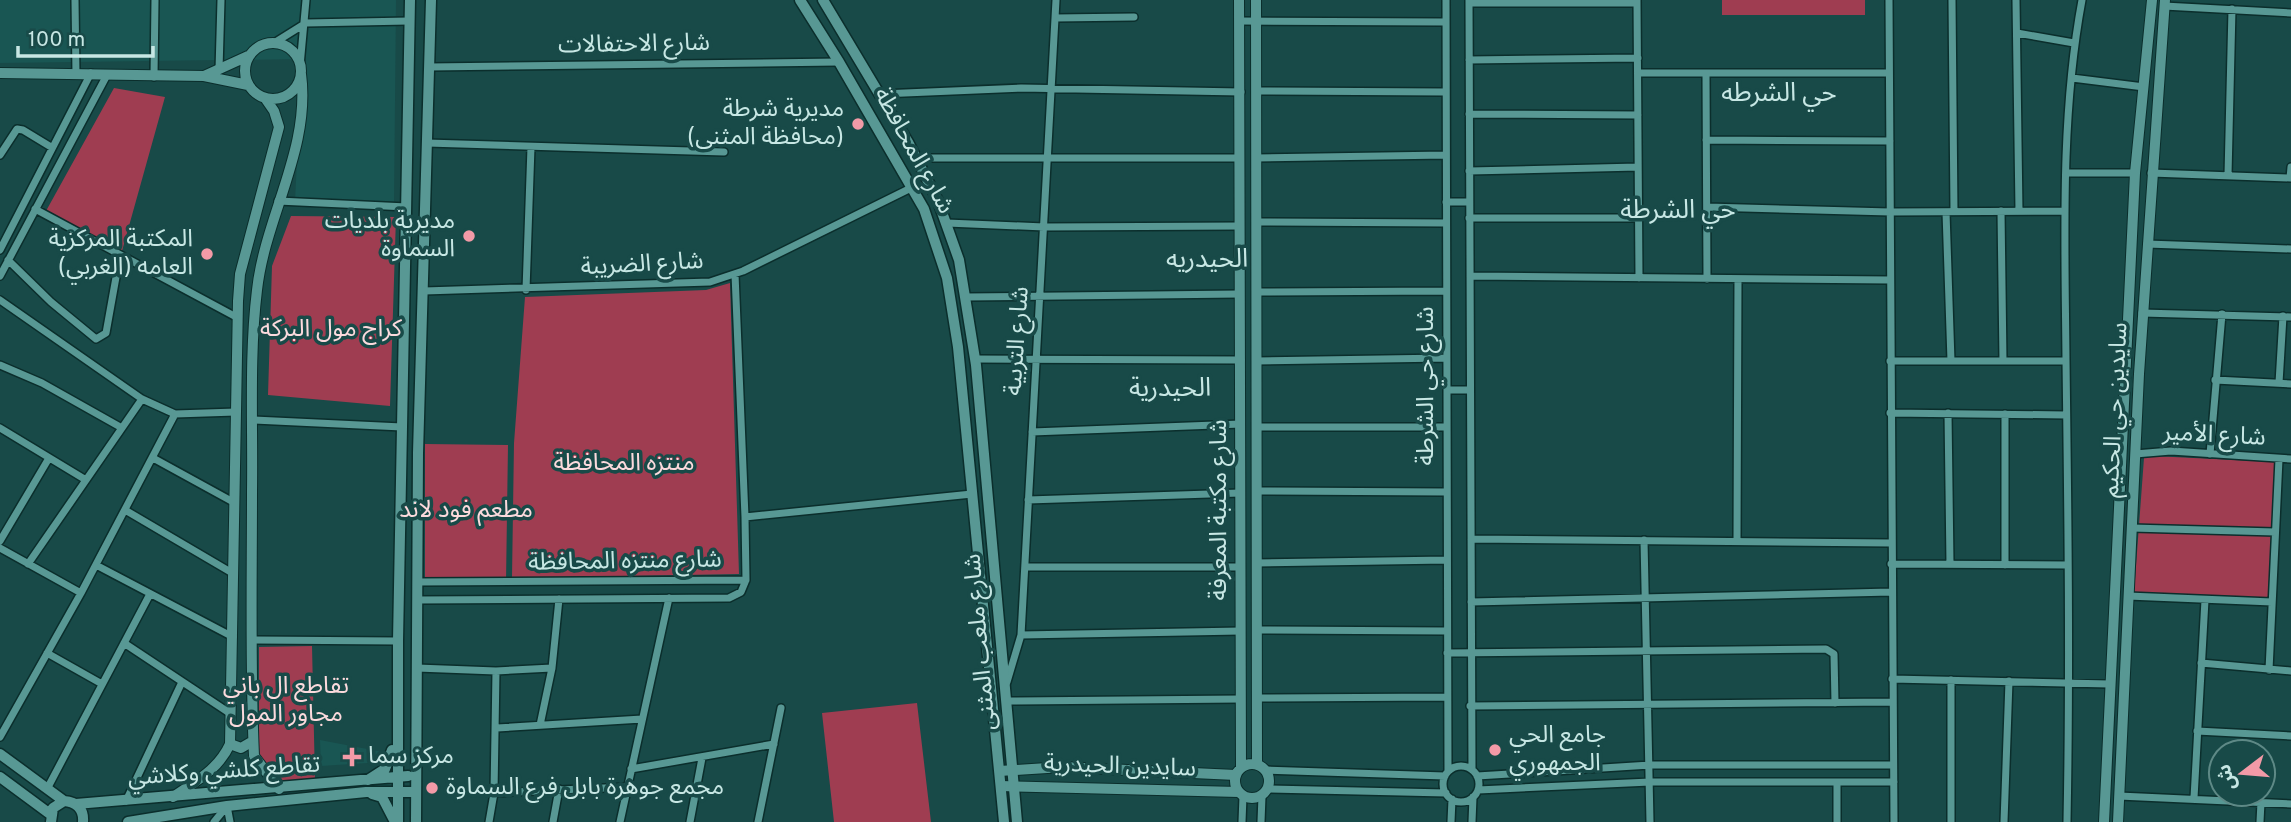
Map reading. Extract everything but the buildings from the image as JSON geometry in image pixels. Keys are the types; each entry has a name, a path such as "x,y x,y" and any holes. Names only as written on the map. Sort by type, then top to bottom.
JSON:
{"main road":[{"path":"365,787 385,769 390,760 397,720 410,0"},
{"path":"396,822 397,791 407,776 417,668 431,0"},
{"name":"شارع المحافظة","path":"800,0 913,187 933,230 947,278 958,347 970,460"},
{"name":"شارع المحافظة","path":"823,0 917,158 947,223 966,298 976,359 986,459"},
{"path":"970,460 986,459"},
{"name":"شارع ملعب المثنى","path":"986,459 1017,822"},
{"name":"شارع ملعب المثنى","path":"970,460 1003,822"},
{"path":"397,720 407,776 416,792 416,822"},
{"path":"0,754 64,801"},
{"name":"تقاطع كلشي وكلاشي","path":"64,801 76,804 279,789 365,787 407,776"},
{"path":"0,777 50,818 57,803 64,801"},
{"path":"365,787 382,797 396,822"},
{"path":"128,822 365,787 416,792"},
{"path":"76,804 83,815 83,822"}],"street":[{"path":"75,0 76,75"},
{"path":"154,77 156,0"},
{"path":"219,70 220,0"},
{"path":"279,789 259,767 254,756 253,741 253,420 257,291 298,131 304,96 301,70 306,0"},
{"name":"شارع التربية","path":"1006,683 1021,635 1056,0"},
{"name":"شارع مكتبة المعرفة","path":"1238,772 1241,699 1239,0"},
{"name":"شارع مكتبة المعرفة","path":"1256,0 1257,764"},
{"name":"شارع حي الشرطة","path":"1446,0 1446,774"},
{"path":"1889,0 1894,822"},
{"path":"1951,361 1952,0"},
{"path":"2016,0 2019,211"},
{"path":"2067,822 2070,682 2064,211 2074,43 2082,0"},
{"name":"سايدين حي الحكيم","path":"2104,822 2135,173 2152,0"},
{"path":"1469,2 1637,2 1639,278"},
{"name":"شارع حي الشرطة","path":"1469,2 1470,706 1475,773"},
{"path":"2164,3 2291,13"},
{"name":"سايدين حي الحكيم","path":"2118,822 2135,454 2164,3"},
{"path":"2228,175 2232,9"},
{"path":"1055,18 1134,17"},
{"path":"204,76 248,56 255,48 275,43 306,23 409,21"},
{"path":"1239,21 1446,22"},
{"path":"2017,33 2074,43"},
{"path":"275,43 290,49 301,70"},
{"path":"248,56 245,76 248,85"},
{"path":"1469,60 1638,58"},
{"name":"شارع الاحتفالات","path":"429,66 839,62"},
{"path":"265,98 283,97 291,92 301,70"},
{"path":"0,73 204,76 248,85 265,98 274,111 279,127 240,274 230,744 222,761 213,770 171,798"},
{"path":"1638,73 1889,73"},
{"path":"1706,73 1707,279"},
{"path":"0,250 91,74"},
{"path":"0,276 107,75"},
{"path":"2072,78 2144,87"},
{"path":"881,94 1021,88 1241,92"},
{"path":"1256,91 1445,92"},
{"path":"1469,114 1638,115"},
{"path":"0,133 23,130 51,147"},
{"path":"0,155 12,133"},
{"path":"1706,140 1890,141"},
{"path":"427,143 724,152"},
{"path":"526,290 531,147"},
{"path":"1256,158 1446,155"},
{"path":"917,158 1240,158"},
{"path":"1469,171 1639,167"},
{"path":"2151,173 2290,178 2291,167"},
{"path":"2067,173 2135,173"},
{"name":"شارع الضريبة","path":"424,292 698,284 735,275 913,187"},
{"path":"278,201 408,208"},
{"path":"1446,202 1469,202"},
{"path":"1707,207 1890,212 2064,211"},
{"path":"34,209 237,318"},
{"path":"2001,211 2003,361"},
{"path":"1469,218 1639,218"},
{"path":"1256,222 1446,223"},
{"path":"947,223 1044,227 1240,226"},
{"path":"0,229 7,236"},
{"path":"2147,244 2291,249"},
{"path":"8,260 96,339 106,333 120,255"},
{"path":"735,275 746,580"},
{"path":"1470,276 1890,280"},
{"path":"1737,541 1738,279"},
{"path":"1256,292 1446,291"},
{"path":"966,298 1240,294"},
{"path":"0,300 142,399 175,414 236,412"},
{"path":"2143,313 2287,316 2279,383"},
{"path":"2210,454 2222,314"},
{"path":"1256,361 1446,358"},
{"path":"976,359 1241,360"},
{"path":"1890,361 2066,361"},
{"path":"0,365 42,383 122,428"},
{"path":"2215,380 2291,384"},
{"path":"1447,390 1470,390"},
{"path":"28,564 142,399"},
{"path":"1891,412 2066,415"},
{"path":"1948,413 1950,564"},
{"path":"0,737 81,593 175,414"},
{"path":"2005,414 2005,565"},
{"path":"253,420 402,426"},
{"path":"1032,432 1241,424"},
{"path":"1256,427 1446,427"},
{"path":"0,428 86,480"},
{"name":"شارع الأمير","path":"2135,454 2171,451 2291,459"},
{"path":"0,541 49,458"},
{"path":"153,458 235,503"},
{"path":"2269,670 2278,458"},
{"path":"1256,491 1446,492"},
{"path":"1028,500 1240,493"},
{"path":"745,517 972,494"},
{"path":"125,510 234,574"},
{"path":"2132,528 2275,532"},
{"path":"1471,539 1891,543"},
{"path":"1644,540 1650,822"},
{"path":"0,548 81,593"},
{"path":"1256,562 1447,560"},
{"path":"1891,564 2068,565"},
{"path":"96,565 233,637"},
{"path":"1025,567 1240,567"},
{"name":"شارع منتزه المحافظة","path":"417,582 746,580 741,592 729,598 417,600"},
{"path":"1471,602 1646,595 1891,592"},
{"path":"47,789 150,594"},
{"path":"2128,596 2272,602"},
{"path":"620,822 669,598"},
{"path":"540,725 552,668 559,599"},
{"path":"2194,798 2205,600"},
{"path":"1256,630 1447,631"},
{"path":"1021,635 1241,631"},
{"path":"252,640 398,641"},
{"path":"124,643 231,714"},
{"path":"1447,653 1647,653 1826,649 1834,654 1835,703"},
{"path":"47,653 102,684"},
{"path":"2201,663 2291,671"},
{"path":"417,668 496,671 552,668"},
{"path":"489,822 494,793 496,671"},
{"path":"1892,679 2109,684"},
{"path":"1951,680 1951,822"},
{"path":"2004,822 2009,681"},
{"path":"126,801 182,682"},
{"path":"1256,698 1447,697"},
{"path":"1008,701 1241,699"},
{"path":"1470,706 1892,702"},
{"path":"758,822 781,708"},
{"path":"497,728 642,719"},
{"path":"2197,731 2291,736"},
{"path":"230,744 241,748 253,741"},
{"path":"631,769 774,744"},
{"path":"690,822 702,758"},
{"path":"1242,822 1238,772 1257,764 1266,770 1270,779 1265,792 1261,822"},
{"path":"1266,770 1446,774 1462,766 1475,773 1650,765 1892,765"},
{"name":"سايدين الحيدرية","path":"1000,771 1063,767 1238,772"},
{"path":"1472,822 1475,773"},
{"path":"1446,774 1451,822"},
{"path":"1241,794 1252,798 1265,792 1449,796 1463,801 1475,794 1650,782 1895,782"},
{"path":"1837,782 1837,822"},
{"name":"سايدين الحيدرية","path":"1001,786 1241,794"},
{"path":"494,793 627,787"},
{"path":"553,822 559,789"},
{"path":"2119,796 2207,799"},
{"path":"214,822 227,806"},
{"path":"227,806 230,822"}],"shaded area":[{"path":"0,0 396,0 394,202 295,201 302,59 0,63"},
{"name":"مركز سما","path":"320,740 383,752 383,762 321,766"}],"green space":[{"path":"1722,0 1865,0 1865,15 1722,15"},
{"path":"114,88 165,97 122,251 46,211"},
{"name":"كراج مول البركة","path":"291,216 396,217 390,406 268,395 272,266"},
{"name":"منتزه المحافظة","path":"730,283 739,574 512,578 514,443 525,297 706,290"},
{"name":"مطعم فود لاند","path":"425,444 508,445 506,582 425,577"},
{"path":"2153,456 2275,462 2268,599 2134,593 2144,458"},
{"name":"تقاطع ال باني مجاور المول","path":"312,646 315,780 282,784 259,755 259,647"},
{"path":"917,703 931,822 834,822 822,713"}],"place":[{"name":"مديرية شرطة (محافظة المثنى)","path":"858,124"},
{"name":"مديرية بلديات السماوة","path":"469,236"},
{"name":"المكتبة المركزية العامه (الغربي)","path":"207,254"},
{"name":"جامع الحي الجمهوري","path":"1495,750"},
{"name":"مركز سما","path":"352,757"},
{"name":"مجمع جوهرة بابل فرع السماوة","path":"432,788"}],"district":[{"name":"حي الشرطه","path":"1779,94"},
{"name":"حي الشرطة","path":"1678,211"},
{"name":"الحيدريه","path":"1207,260"},
{"name":"الحيدرية","path":"1170,389"}]}
